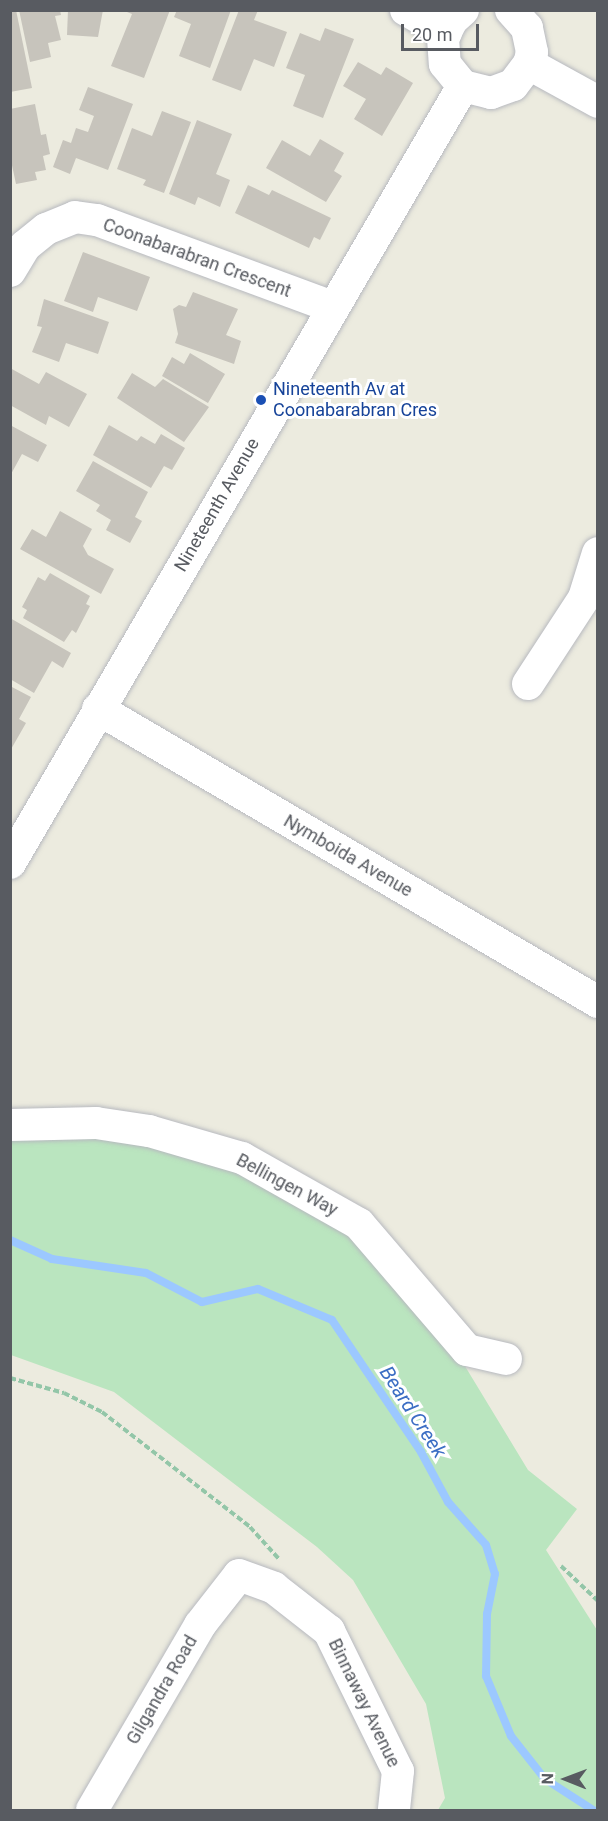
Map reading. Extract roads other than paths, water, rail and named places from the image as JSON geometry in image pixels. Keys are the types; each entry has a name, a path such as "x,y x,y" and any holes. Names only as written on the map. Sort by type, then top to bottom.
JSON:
{"street":[{"path":"406,10 455,22 445,64 463,86 476,92 501,91 513,85 529,64 532,52 527,28 511,10"},
{"path":"529,64 597,102"},
{"name":"Nineteenth Avenue","path":"10,863 463,86"},
{"name":"Coonabarabran Crescent","path":"10,271 25,246 46,229 75,218 98,220 332,308"},
{"path":"528,684 584,598 597,553"},
{"name":"Nymboida Avenue","path":"98,709 597,1002"},
{"name":"Bellingen Way","path":"10,1125 96,1123 149,1131 242,1158 359,1224 467,1350 506,1359"},
{"name":"Gilgandra Road","path":"92,1810 200,1625 239,1575"},
{"name":"Binnaway Avenue","path":"239,1575 274,1588 329,1631 398,1771 394,1810"}],"waterway":[{"name":"Beard Creek","path":"10,1240 52,1259 146,1273 202,1302 258,1289 332,1320 421,1452 448,1502 486,1545 495,1574 487,1614 486,1676 511,1736 545,1779 593,1810"}],"place":[{"name":"Nineteenth Av at Coonabarabran Cres","path":"261,400"}]}
